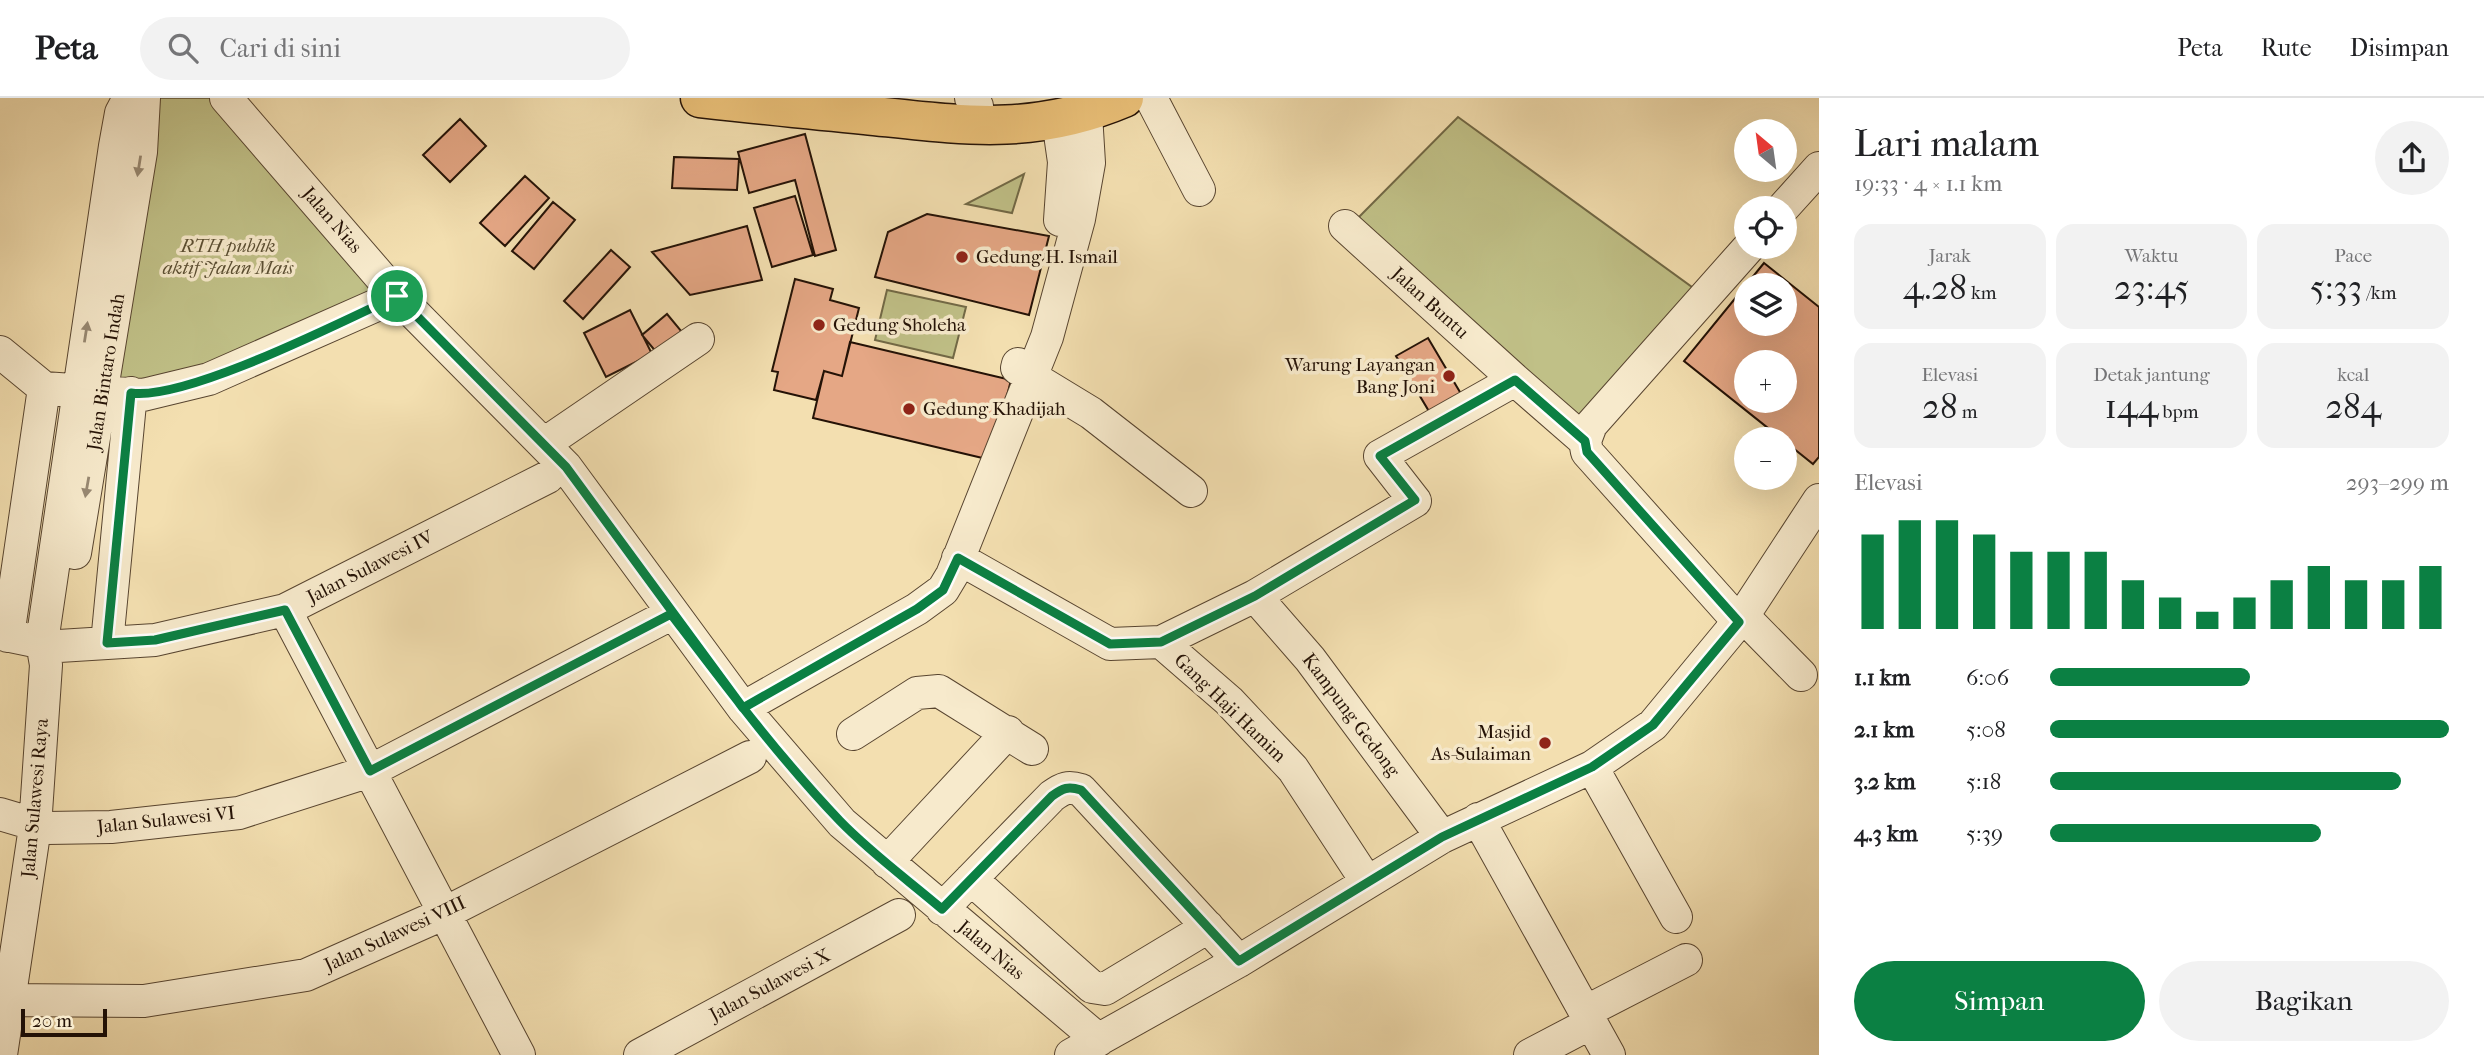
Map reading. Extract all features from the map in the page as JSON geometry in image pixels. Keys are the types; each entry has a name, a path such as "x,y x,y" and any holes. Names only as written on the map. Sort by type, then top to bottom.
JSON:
{"main road":[{"path":"700,98 1072,117 1124,98"}],"street":[{"name":"Jalan Bintaro Indah","path":"104,391 115,146 121,113 129,98"},
{"name":"Jalan Bintaro Indah","path":"49,651 104,391 141,152 144,98"},
{"name":"Jalan Nias","path":"226,98 397,296 566,467 671,614 743,708 842,823 1099,1040"},
{"path":"1151,98 1199,190"},
{"path":"743,708 917,609 943,590 1047,337 1079,219 1089,163 1072,117"},
{"path":"1794,196 1819,168"},
{"name":"Jalan Buntu","path":"1345,226 1515,380"},
{"path":"1738,259 1591,425 1585,441 1587,452 1741,619 1801,674"},
{"path":"0,352 44,388 143,395 209,379 397,296"},
{"path":"544,444 698,339"},
{"path":"1031,374 1091,412 1191,491"},
{"path":"958,558 1110,644 1161,642 1255,596 1415,500 1380,456 1515,380 1585,441"},
{"path":"4,635 44,388"},
{"path":"104,391 107,643"},
{"name":"Jalan Sulawesi IV","path":"4,635 49,651 155,640 285,610 548,478"},
{"path":"1071,1055 1239,961 1442,837 1592,767 1653,725 1741,619 1819,500"},
{"name":"Kampung Gedong","path":"1255,596 1310,659 1442,837"},
{"path":"285,610 519,1055"},
{"name":"Jalan Sulawesi VI","path":"35,827 111,827 239,813 370,771 671,614"},
{"name":"Gang Haji Hamim","path":"1161,642 1228,701 1293,769 1367,882"},
{"name":"Jalan Sulawesi Raya","path":"1,1055 5,1001 35,827 49,651"},
{"path":"853,734 917,693 931,690 939,691 1020,741 887,862"},
{"name":"Jalan Sulawesi VIII","path":"5,1001 144,1001 306,975 443,914 750,757"},
{"path":"1592,767 1676,917"},
{"path":"942,909 1052,796 1064,788 1073,788 1081,790 1239,961"},
{"path":"0,814 35,827"},
{"path":"1478,819 1609,1055"},
{"path":"971,878 1092,987 1105,989 1208,927"},
{"name":"Jalan Sulawesi X","path":"640,1055 899,915"},
{"path":"1530,1055 1588,1017 1686,960"}],"green space":[{"name":"RTH publik aktif Jalan Mais","path":"144,98 226,98 397,296 209,379 103,391"},
{"path":"1458,117 1696,290 1577,421 1354,222"},
{"path":"1024,174 1012,213 966,204"},
{"path":"887,290 966,307 953,358 875,340"}],"building":[{"path":"460,119 486,146 450,182 423,155"},
{"path":"805,134 836,250 815,256 795,180 749,193 738,152"},
{"path":"674,157 739,159 737,190 672,188"},
{"path":"525,176 549,198 505,246 480,223"},
{"path":"795,196 813,255 772,267 754,208"},
{"path":"553,202 575,220 534,269 512,251"},
{"name":"Gedung H. Ismail","path":"927,214 1049,236 1029,315 875,277 888,232"},
{"path":"747,226 762,280 690,295 652,252"},
{"path":"611,250 630,267 583,319 564,301"},
{"path":"1764,263 1776,273 1756,273"},
{"name":"Gedung Sholeha","path":"795,279 833,289 830,300 859,308 842,376 824,371 816,400 774,390 778,372 772,371"},
{"path":"1797,289 1819,307 1819,457 1813,464 1797,451 1797,427 1767,427 1749,413 1797,413 1797,350 1734,350 1734,401 1684,361 1734,300 1734,336 1797,336"},
{"path":"630,310 652,354 606,377 584,333"},
{"path":"667,314 682,332 657,353 642,335"},
{"path":"1428,338 1467,404 1436,423 1396,356"},
{"name":"Gedung Khadijah","path":"850,342 1011,380 991,460 813,418 824,371 842,376"}],"place":[{"name":"Gedung H. Ismail","path":"962,257"},
{"name":"Gedung Sholeha","path":"819,325"},
{"name":"Warung Layangan Bang Joni","path":"1449,376"},
{"name":"Gedung Khadijah","path":"909,409"},
{"name":"Masjid As-Sulaiman","path":"1545,743"}],"route":[{"path":"397,296 209,379 143,395 131,393 107,643 155,640 285,610 370,771 671,614 743,708 772,745 842,823 942,909 1052,796 1064,788 1073,788 1081,790 1239,961 1442,837 1592,767 1653,725 1739,622 1643,511 1587,452 1585,441 1515,380 1380,456 1415,500 1255,596 1161,642 1110,644 958,558 943,590 917,609 743,708 707,661 671,614 566,467 397,296"}]}
